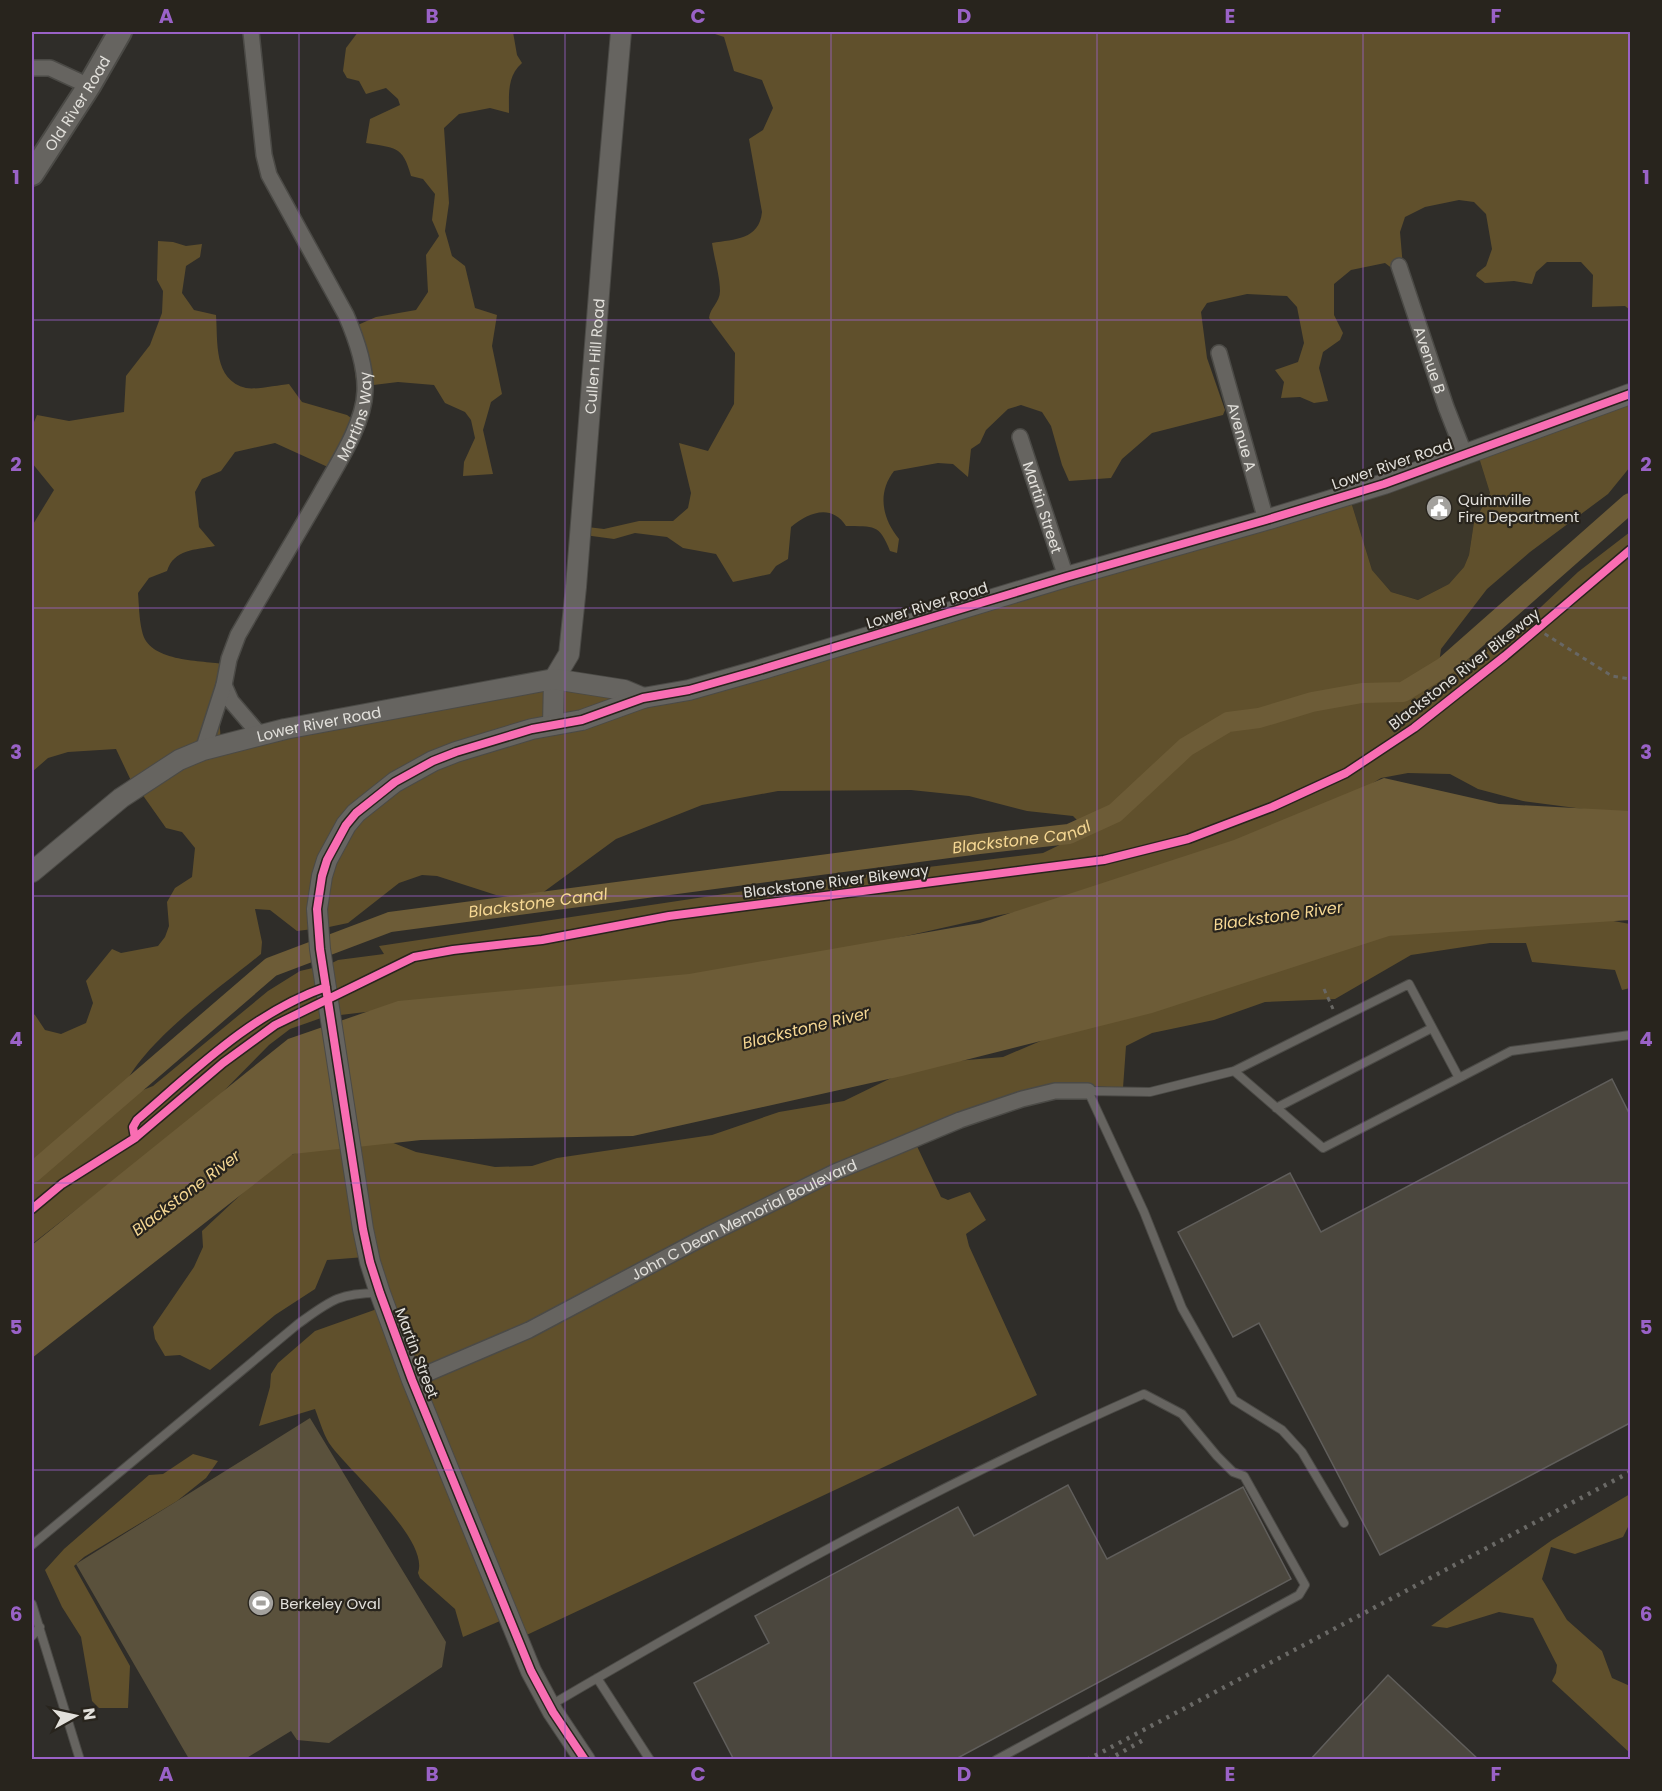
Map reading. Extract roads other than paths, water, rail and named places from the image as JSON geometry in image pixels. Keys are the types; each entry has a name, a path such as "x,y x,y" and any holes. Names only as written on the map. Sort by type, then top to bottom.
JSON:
{"main road":[{"name":"Old River Road","path":"32,174 89,86 120,32"}],"street":[{"name":"Martins Way","path":"203,750 238,635 342,455 363,410 365,390 356,338 346,315 269,175 264,155 252,32"},
{"name":"Cullen Hill Road","path":"554,679 569,654 572,632 621,32"},
{"path":"32,68 50,68 89,86"},
{"name":"Avenue B","path":"1400,266 1446,407 1464,453"},
{"name":"Avenue A","path":"1219,353 1266,520"},
{"name":"Lower River Road","path":"318,926 318,898 322,876 336,841 346,825 356,813 395,782 433,761 500,738 582,720 643,698 689,690 756,671 1384,484 1630,394"},
{"name":"Martin Street","path":"1020,438 1066,577"},
{"path":"553,725 554,679"},
{"name":"Lower River Road","path":"32,872 121,798 170,765 203,750 260,735 554,679 624,690 643,698"},
{"path":"224,685 231,701 260,735"},
{"name":"Martin Street","path":"318,926 363,1229 370,1262 412,1380 531,1671 585,1760"},
{"name":"John C Dean Memorial Boulevard","path":"412,1380 529,1330 708,1235 885,1150 960,1120 1022,1099 1055,1091 1088,1091"}],"lane":[{"path":"1344,1523 1302,1452 1282,1430 1234,1400 1182,1308 1144,1212 1088,1091 1150,1092 1234,1071 1409,984 1459,1078"},
{"path":"1276,1108 1432,1028"},
{"path":"1234,1071 1323,1148 1511,1051 1630,1037"},
{"path":"32,1545 298,1324 328,1302 354,1293 380,1293"},
{"path":"550,1705 858,1532 1052,1434 1144,1394 1182,1414 1217,1456 1233,1472 1244,1476 1305,1584 1299,1595 996,1760"},
{"path":"32,1604 80,1760"},
{"path":"32,1635 40,1627"},
{"path":"597,1678 650,1760"}],"water":[{"name":"Blackstone River","path":"1384,778 1499,804 1630,811 1630,920 1389,936 1152,1013 902,1076 633,1136 421,1140 293,1154 32,1358 32,1245 288,1039 398,1001 689,974 980,923 1234,840"}],"waterway":[{"name":"Blackstone Canal","path":"32,1173 271,967 390,922 1069,834 1115,813 1186,747 1228,722 1259,718 1312,702 1362,693 1403,692 1444,667 1630,503"}],"railway":[{"path":"1087,1760 1630,1472"},
{"path":"1108,1760 1145,1739"}],"place":[{"name":"Quinnville Fire Department","path":"1439,508"},
{"name":"Berkeley Oval","path":"261,1603"}]}
